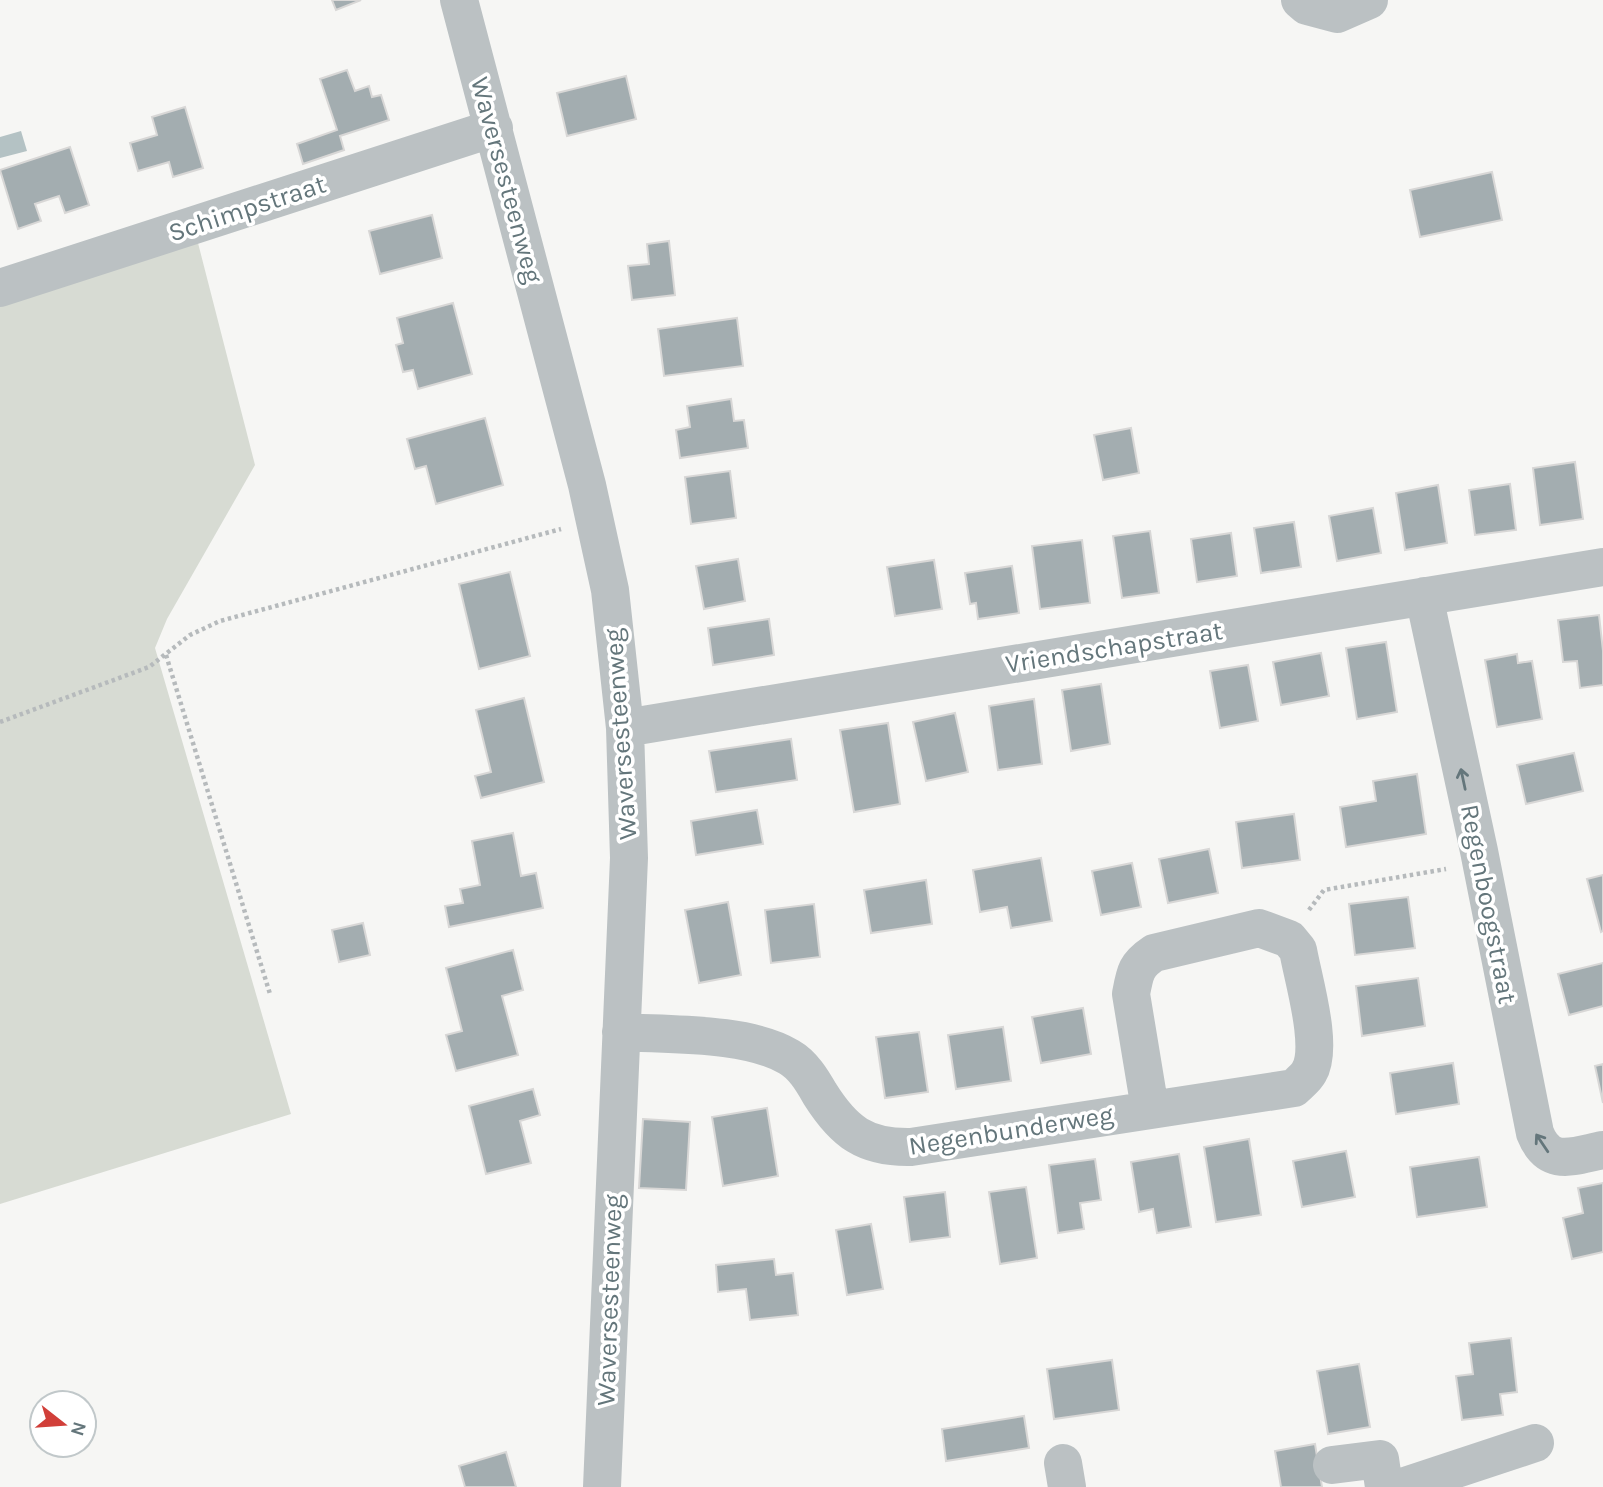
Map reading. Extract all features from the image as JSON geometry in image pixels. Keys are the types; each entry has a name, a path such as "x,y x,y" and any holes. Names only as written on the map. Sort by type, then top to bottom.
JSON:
{"street":[{"name":"Waversesteenweg","path":"459,0 559,371 595,521 610,590 625,728 629,859 602,1487"},
{"path":"1300,0 1307,6 1337,14 1369,0"},
{"name":"Schimpstraat","path":"0,288 494,128"},
{"name":"Vriendschapstraat","path":"625,728 1603,566"},
{"name":"Regenboogstraat","path":"1424,596 1535,1133 1541,1147 1553,1156 1603,1150"},
{"name":"Negenbunderweg","path":"621,1032 717,1038 764,1045 792,1058 810,1077 841,1122 864,1141 887,1148 911,1147 1294,1088 1309,1074 1316,1043 1297,950 1289,939 1259,928 1154,953 1140,963 1134,976 1131,994 1150,1109"},
{"path":"1402,1487 1535,1443"},
{"path":"1332,1465 1380,1459 1384,1487"}],"path":[{"path":"0,722 149,667 190,635 220,621 528,536 595,521"},
{"path":"166,655 270,994"},
{"path":"1289,939 1324,890 1481,863"}],"shaded area":[{"path":"21,131 27,151 0,158 0,137"},
{"path":"198,243 255,465 167,619 155,648 291,1114 0,1204 0,306"}],"building":[{"path":"332,0 361,0 336,10"},
{"path":"347,70 355,91 369,86 372,97 381,95 389,120 340,136 344,150 303,164 297,144 337,130 320,79"},
{"path":"626,76 636,119 567,136 557,93"},
{"path":"185,107 203,168 173,177 169,162 138,171 130,143 157,135 152,117"},
{"path":"70,147 89,205 65,213 59,196 35,204 41,221 18,229 0,170"},
{"path":"1492,172 1502,220 1420,237 1410,190"},
{"path":"432,215 442,258 380,274 369,231"},
{"path":"669,241 675,295 632,300 628,266 649,264 647,244"},
{"path":"453,303 472,374 418,389 413,370 403,372 396,345 403,343 397,318"},
{"path":"737,318 743,366 664,376 658,329"},
{"path":"731,399 734,421 744,420 748,448 680,458 676,430 690,427 687,406"},
{"path":"485,418 503,485 436,504 426,466 415,469 407,439"},
{"path":"1131,428 1139,473 1103,480 1094,435"},
{"path":"1575,462 1583,519 1540,525 1533,468"},
{"path":"730,471 736,518 691,524 685,477"},
{"path":"1510,484 1516,530 1475,535 1469,490"},
{"path":"1438,485 1447,543 1405,550 1396,493"},
{"path":"1373,508 1381,553 1337,561 1329,516"},
{"path":"1294,522 1301,567 1261,573 1254,528"},
{"path":"1150,531 1159,593 1122,598 1113,536"},
{"path":"1231,533 1237,576 1197,582 1191,539"},
{"path":"1082,540 1090,603 1040,609 1032,546"},
{"path":"738,559 745,601 704,609 696,566"},
{"path":"934,560 942,609 895,616 887,567"},
{"path":"1012,566 1019,613 978,619 976,603 970,604 965,573"},
{"path":"510,572 530,656 479,669 459,584"},
{"path":"1599,615 1603,685 1580,688 1577,661 1563,662 1558,620"},
{"path":"769,619 774,655 713,665 708,628"},
{"path":"1386,642 1397,712 1357,719 1346,648"},
{"path":"1321,653 1329,696 1281,705 1273,662"},
{"path":"1517,654 1518,663 1532,661 1542,719 1497,727 1485,660"},
{"path":"1248,665 1258,721 1220,728 1210,671"},
{"path":"1101,684 1110,744 1071,751 1062,690"},
{"path":"524,698 544,782 481,798 475,776 491,772 476,710"},
{"path":"1034,699 1042,764 998,770 989,706"},
{"path":"955,713 968,772 926,781 913,722"},
{"path":"888,723 900,804 854,812 840,730"},
{"path":"791,739 797,780 716,792 709,751"},
{"path":"1574,753 1583,791 1526,804 1517,765"},
{"path":"1417,774 1426,834 1346,847 1340,807 1376,801 1373,781"},
{"path":"757,810 763,844 696,855 691,821"},
{"path":"1294,814 1300,860 1242,868 1236,822"},
{"path":"513,833 521,876 536,873 543,908 449,927 445,906 463,903 460,889 480,885 472,841"},
{"path":"1209,849 1218,893 1168,903 1159,859"},
{"path":"1041,858 1052,921 1011,928 1007,907 980,912 973,870"},
{"path":"1132,863 1141,907 1101,915 1092,871"},
{"path":"1603,875 1603,931 1601,932 1587,879"},
{"path":"926,880 932,924 871,933 864,890"},
{"path":"1408,897 1415,948 1355,955 1349,904"},
{"path":"728,902 741,975 699,983 685,910"},
{"path":"814,904 820,957 771,963 765,910"},
{"path":"363,923 370,955 339,962 332,930"},
{"path":"513,950 523,990 502,996 518,1055 456,1071 446,1035 462,1031 446,968"},
{"path":"1603,963 1603,1006 1569,1015 1558,974"},
{"path":"1418,978 1425,1026 1362,1036 1356,986"},
{"path":"1083,1008 1091,1054 1041,1063 1032,1017"},
{"path":"1003,1027 1011,1081 956,1089 948,1035"},
{"path":"919,1032 928,1092 885,1098 876,1037"},
{"path":"1453,1063 1459,1104 1396,1114 1390,1073"},
{"path":"1603,1064 1603,1103 1595,1066"},
{"path":"533,1089 540,1115 520,1121 531,1163 486,1174 469,1106"},
{"path":"767,1108 778,1176 723,1186 712,1117"},
{"path":"643,1119 690,1122 686,1190 639,1188"},
{"path":"1249,1139 1261,1215 1216,1222 1204,1147"},
{"path":"1346,1151 1355,1197 1302,1207 1293,1161"},
{"path":"1179,1154 1191,1227 1157,1233 1153,1209 1139,1212 1131,1162"},
{"path":"1479,1157 1487,1207 1417,1217 1410,1167"},
{"path":"1095,1159 1101,1200 1080,1203 1084,1229 1058,1233 1049,1165"},
{"path":"1603,1183 1603,1252 1572,1259 1563,1218 1583,1213 1578,1188"},
{"path":"1026,1187 1037,1258 1000,1264 989,1192"},
{"path":"945,1192 950,1237 910,1242 904,1197"},
{"path":"871,1224 883,1289 847,1295 836,1230"},
{"path":"774,1259 776,1275 793,1273 798,1315 750,1320 746,1289 718,1292 716,1265"},
{"path":"1511,1338 1517,1392 1500,1394 1503,1415 1462,1420 1456,1376 1473,1374 1469,1343"},
{"path":"1112,1360 1119,1410 1054,1419 1047,1369"},
{"path":"1359,1364 1370,1427 1328,1434 1317,1371"},
{"path":"1024,1416 1029,1448 946,1461 942,1429"},
{"path":"1315,1444 1322,1487 1281,1487 1275,1451"},
{"path":"506,1452 516,1487 465,1487 459,1466"}]}
